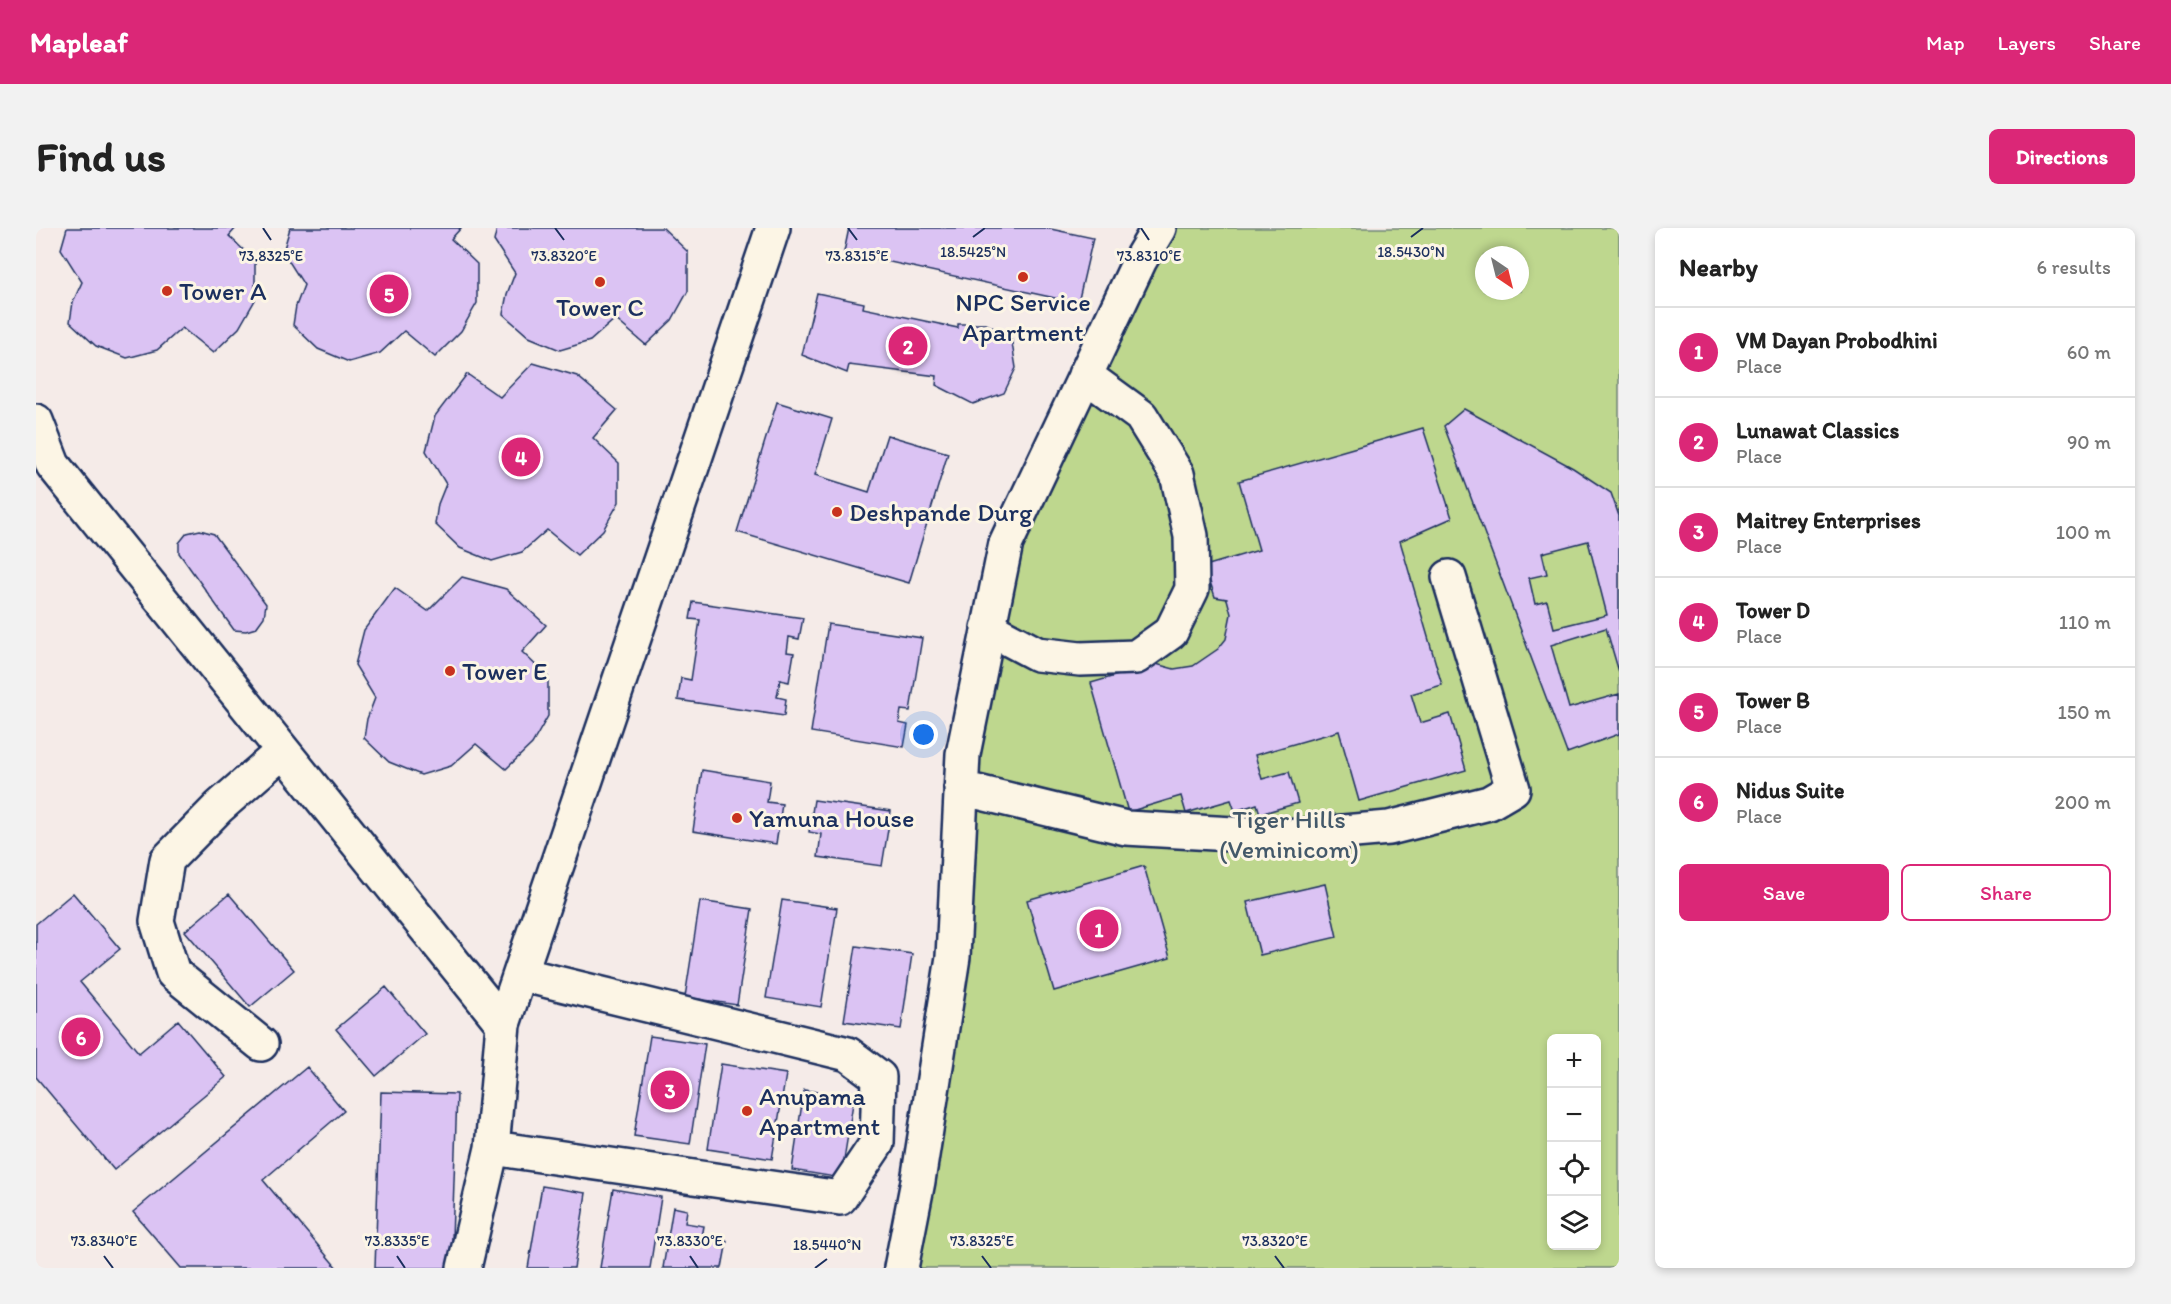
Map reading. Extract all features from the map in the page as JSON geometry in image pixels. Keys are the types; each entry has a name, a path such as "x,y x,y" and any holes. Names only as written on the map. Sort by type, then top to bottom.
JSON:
{"street":[{"path":"464,1268 492,1148 503,1024 773,228"},
{"path":"901,1268 918,1181 952,957 963,754 1006,543 1140,260 1159,228"},
{"path":"988,628 1036,654 1080,659 1136,657 1171,632 1192,589 1191,536 1177,474 1141,416 1085,375"},
{"path":"36,421 53,465 503,1024"},
{"path":"961,788 1126,828 1286,837 1389,828 1489,803 1513,789 1449,577"},
{"path":"261,1044 173,973 157,921 167,860 219,807 283,751"},
{"path":"492,1148 840,1198 877,1143 879,1077 848,1054 520,974"}],"green space":[{"name":"Tiger Hills (Veminicom)","path":"1159,228 1619,228 1619,1268 901,1268 1006,543"}],"building":[{"name":"Tower A","path":"67,228 236,228 229,236 255,261 255,300 239,328 213,353 182,328 157,350 127,358 96,346 70,322 73,302 82,282 61,249"},
{"path":"290,228 461,228 451,239 477,264 477,303 461,331 435,357 404,331 380,353 349,362 318,349 293,325 296,306 304,285 283,252"},
{"name":"Tower C","path":"497,228 663,228 688,252 688,291 672,320 646,345 615,319 590,341 560,350 529,337 503,314 515,273 494,241"},
{"name":"NPC Service Apartment","path":"849,228 1046,228 1093,238 1078,303 844,252"},
{"path":"817,293 864,303 863,308 958,328 958,324 986,324 1011,337 1016,368 1004,393 973,404 936,385 937,376 849,365 847,373 802,355"},
{"path":"533,363 577,376 617,410 593,438 619,463 619,502 603,530 577,555 547,530 522,552 492,561 460,548 435,524 438,504 446,484 426,451 435,416 467,374 500,397"},
{"name":"Deshpande Durg","path":"777,402 832,419 815,475 869,492 887,435 948,453 909,583 737,532"},
{"path":"1464,409 1573,468 1611,493 1619,516 1619,672 1606,628 1551,645 1569,708 1619,694 1619,734 1567,753 1444,426","holes":["1588,541 1607,615 1554,628 1547,601 1535,604 1529,578 1547,574 1542,553"]},
{"path":"1423,428 1452,518 1400,541 1442,685 1411,694 1420,723 1450,714 1466,770 1359,801 1339,731 1255,755 1262,779 1289,772 1298,803 1260,814 1257,804 1235,811 1231,800 1186,813 1181,796 1128,812 1091,683 1156,664 1174,669 1193,666 1218,649 1226,639 1231,614 1227,599 1215,597 1205,566 1259,550 1239,481"},
{"path":"200,530 214,534 266,604 264,617 256,628 246,631 234,630 179,553 179,543 187,533"},
{"name":"Tower E","path":"462,577 506,589 546,625 522,652 548,677 548,716 532,744 506,769 476,744 451,766 421,775 389,762 364,738 367,719 375,698 355,665 364,630 395,588 428,611"},
{"path":"693,602 803,618 799,639 789,637 787,652 794,653 789,682 780,680 777,697 786,699 784,716 678,700 681,678 691,680 700,620 690,619"},
{"path":"828,624 922,638 910,711 901,710 899,723 908,725 904,747 811,732"},
{"name":"Yamuna House","path":"702,770 770,781 767,802 782,804 776,844 693,831"},
{"path":"814,800 891,811 882,866 818,857 821,834 809,832"},
{"path":"1144,866 1170,958 1054,991 1027,900"},
{"path":"1325,884 1337,937 1260,955 1247,902"},
{"path":"73,893 120,949 80,982 139,1053 178,1020 226,1077 114,1170 36,1077 36,924"},
{"path":"229,894 294,970 250,1007 185,931"},
{"path":"782,900 837,908 821,1007 766,998"},
{"path":"700,901 752,909 737,1005 685,997"},
{"path":"856,946 912,954 901,1029 844,1021"},
{"path":"386,987 425,1034 376,1076 336,1029"},
{"path":"650,1036 705,1044 690,1144 634,1136"},
{"name":"Anupama Apartment","path":"721,1064 786,1074 772,1159 708,1149"},
{"path":"307,1067 344,1111 263,1180 337,1268 181,1268 133,1212"},
{"path":"804,1090 854,1097 841,1178 792,1170"},
{"path":"381,1092 457,1094 451,1268 375,1268"},
{"path":"542,1186 586,1193 574,1268 528,1268"},
{"path":"613,1189 661,1197 650,1268 600,1268"},
{"path":"673,1207 687,1210 685,1223 704,1226 702,1237 727,1241 722,1268 663,1268"}],"place":[{"name":"NPC Service Apartment","path":"1023,277"},
{"name":"Tower C","path":"600,282"},
{"name":"Tower A","path":"167,291"},
{"name":"Tower B","path":"389,294"},
{"name":"Lunawat Classics","path":"908,346"},
{"name":"Tower D","path":"521,457"},
{"name":"Deshpande Durg","path":"837,512"},
{"name":"Tower E","path":"450,671"},
{"name":"Yamuna House","path":"737,818"},
{"name":"VM Dayan Probodhini","path":"1099,929"},
{"name":"Nidus Suite","path":"81,1037"},
{"name":"Maitrey Enterprises","path":"670,1090"},
{"name":"Anupama Apartment","path":"747,1111"}]}
